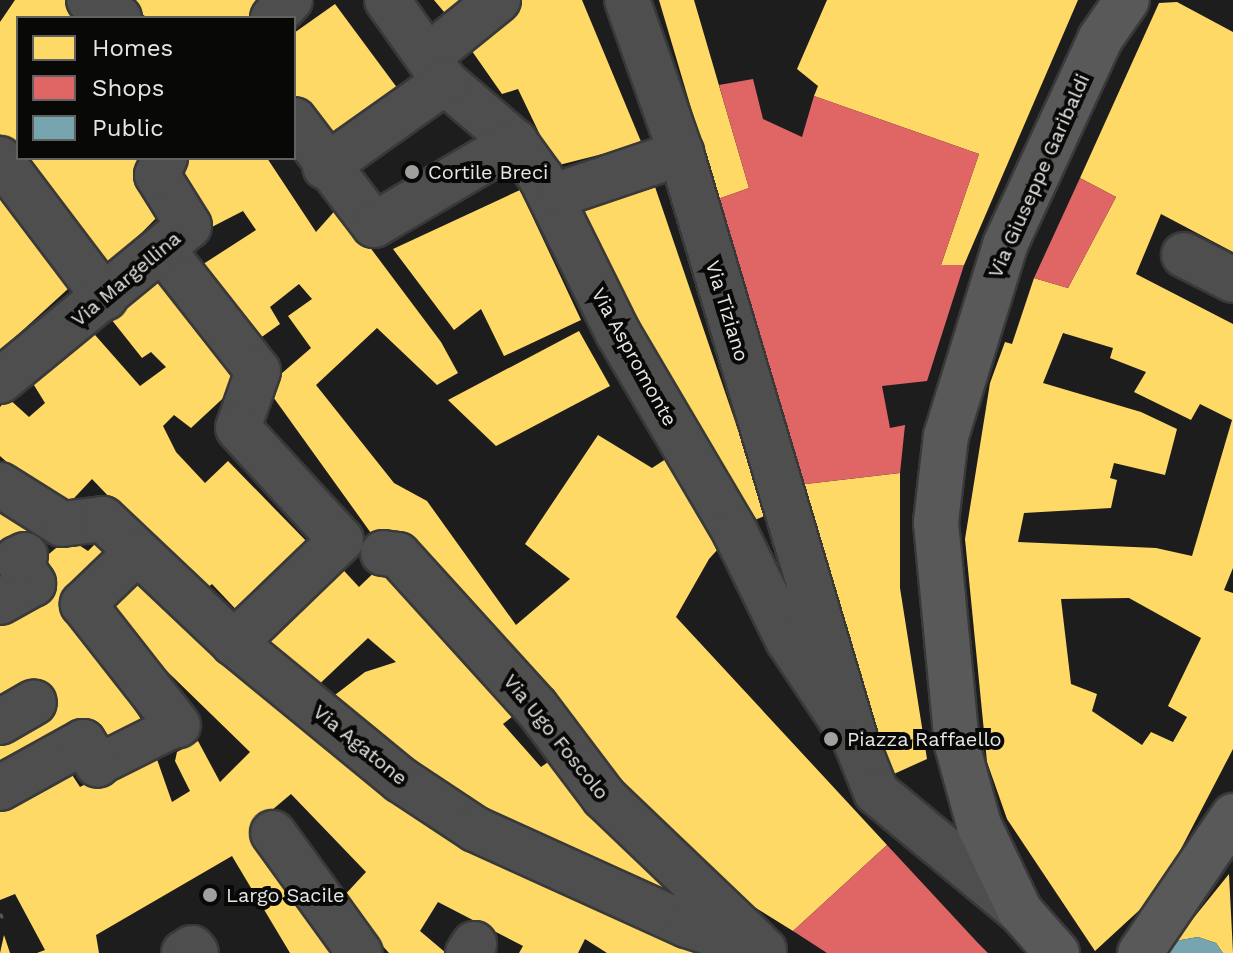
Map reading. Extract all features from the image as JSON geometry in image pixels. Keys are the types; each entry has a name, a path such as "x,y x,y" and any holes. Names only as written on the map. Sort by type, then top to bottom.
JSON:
{"main road":[{"name":"Via Giuseppe Garibaldi","path":"1057,953 1020,911 979,825 957,745 936,522 944,450 966,359 1005,245 1100,39 1127,0"},
{"path":"1140,953 1233,816"}],"street":[{"path":"89,0 116,16"},
{"path":"275,16 290,0"},
{"name":"Via Aspromonte","path":"387,0 444,57 552,186 618,333 735,532 788,640 856,742"},
{"path":"325,167 444,57 498,0"},
{"name":"Via Tiziano","path":"627,0 681,153 856,742"},
{"path":"296,123 325,167 374,225 515,142"},
{"path":"552,186 681,153"},
{"path":"0,159 105,298"},
{"name":"Via Margellina","path":"0,381 105,298 189,226 157,175 164,160"},
{"path":"162,249 258,371 238,428 341,540 234,643"},
{"path":"1184,255 1233,280"},
{"name":"Via Agatone","path":"0,485 62,524 103,519 234,643 401,780 475,829 687,925 766,952"},
{"path":"0,788 83,742 98,765 178,725 83,604 136,553"},
{"name":"Via Ugo Foscolo","path":"383,553 398,555 536,707 604,797 766,952"},
{"path":"0,602 33,584 17,559 25,555"},
{"path":"856,742 876,792 1020,911"},
{"path":"273,833 360,953"},
{"path":"184,953 192,948 196,953"}],"building: Homes":[{"path":"15,0 66,0 94,16 16,16 16,157 0,134 0,22"},
{"path":"120,0 269,0 255,16 145,16"},
{"path":"434,0 477,0 450,19"},
{"path":"522,0 582,0 642,144 555,166 518,89 502,94 467,44"},
{"path":"659,0 694,0 749,188 718,199"},
{"path":"827,0 1078,0 964,265 941,265 979,154 814,96 818,86 797,69"},
{"path":"1177,2 1233,32 1233,252 1161,214 1136,274 1233,324 1233,568 1224,590 1233,593 1233,749 1158,893 1095,951 1007,819 987,762 965,539 990,383 1005,342 1012,344 1034,278 1068,288 1116,197 1080,178 1159,3","holes":["1063,333 1113,348 1110,358 1146,372 1134,392 1191,420 1200,404 1232,420 1192,556 1156,548 1018,542 1024,513 1111,508 1117,480 1110,478 1114,463 1165,475 1177,429 1141,412 1043,383","1129,598 1201,638 1168,706 1187,717 1173,742 1151,732 1142,745 1092,711 1097,694 1071,684 1061,599"]},
{"path":"335,4 398,89 326,143 296,98 296,32"},
{"path":"18,160 153,160 169,205 99,276"},
{"path":"174,160 268,160 316,232 339,206 441,342 458,373 437,385 377,328 316,385 394,483 427,501 516,625 570,579 525,544 598,435 652,468 669,457 727,539 709,559 676,617 887,845 793,931 695,870 608,783 476,609 393,532 381,547 266,387 311,348 288,316 312,299 299,284 270,307 280,324 252,344 194,270 256,230 243,211 204,231"},
{"path":"0,175 81,277 0,351"},
{"path":"652,178 767,515 742,525 575,214"},
{"path":"520,190 581,320 504,356 481,309 454,330 393,249"},
{"path":"166,274 248,375 191,428 174,415 163,426 176,452 205,483 228,461 314,549 245,619 212,584 201,593 92,479 62,511 0,456 0,407 8,398 29,417 45,403 29,377 88,327 140,386 166,367 151,352 142,358 111,319"},
{"path":"579,331 610,386 496,446 448,400"},
{"path":"900,473 900,588 927,759 885,778 797,485"},
{"path":"0,500 45,525 0,549"},
{"path":"68,538 88,551 97,542 115,558 61,598 150,733 0,776 0,739 55,708 38,683 0,706 0,616 37,564"},
{"path":"334,560 359,587 386,561 521,710 503,724 541,767 554,758 676,875 666,897 465,809 331,698 365,672 396,662 368,638 311,692 248,643"},
{"path":"129,568 298,726 384,795 432,825 719,953 607,953 585,939 578,953 519,953 523,946 438,902 420,931 446,953 389,953 341,899 366,872 291,794 253,826 347,953 290,953 232,856 96,935 99,953 37,953 45,950 15,894 0,900 0,800 65,764 80,787 153,748 172,802 190,791 175,761 177,752 198,741 220,782 250,752 97,603"},
{"path":"1229,874 1233,953 1223,953 1216,943 1198,937 1175,941"},
{"path":"4,935 10,953 0,953"}],"building: Shops":[{"path":"753,79 763,119 802,137 814,96 979,154 941,265 964,265 927,381 882,386 890,428 905,425 900,473 797,485 718,199 749,188 719,85"},
{"path":"1080,178 1116,197 1068,288 1034,278"},
{"path":"887,845 988,953 827,953 793,931"}],"building: Public":[{"path":"1198,937 1216,943 1223,953 1166,953 1175,941"}],"place":[{"name":"Cortile Breci","path":"412,172"},
{"name":"Piazza Raffaello","path":"831,739"},
{"name":"Largo Sacile","path":"210,895"}]}
